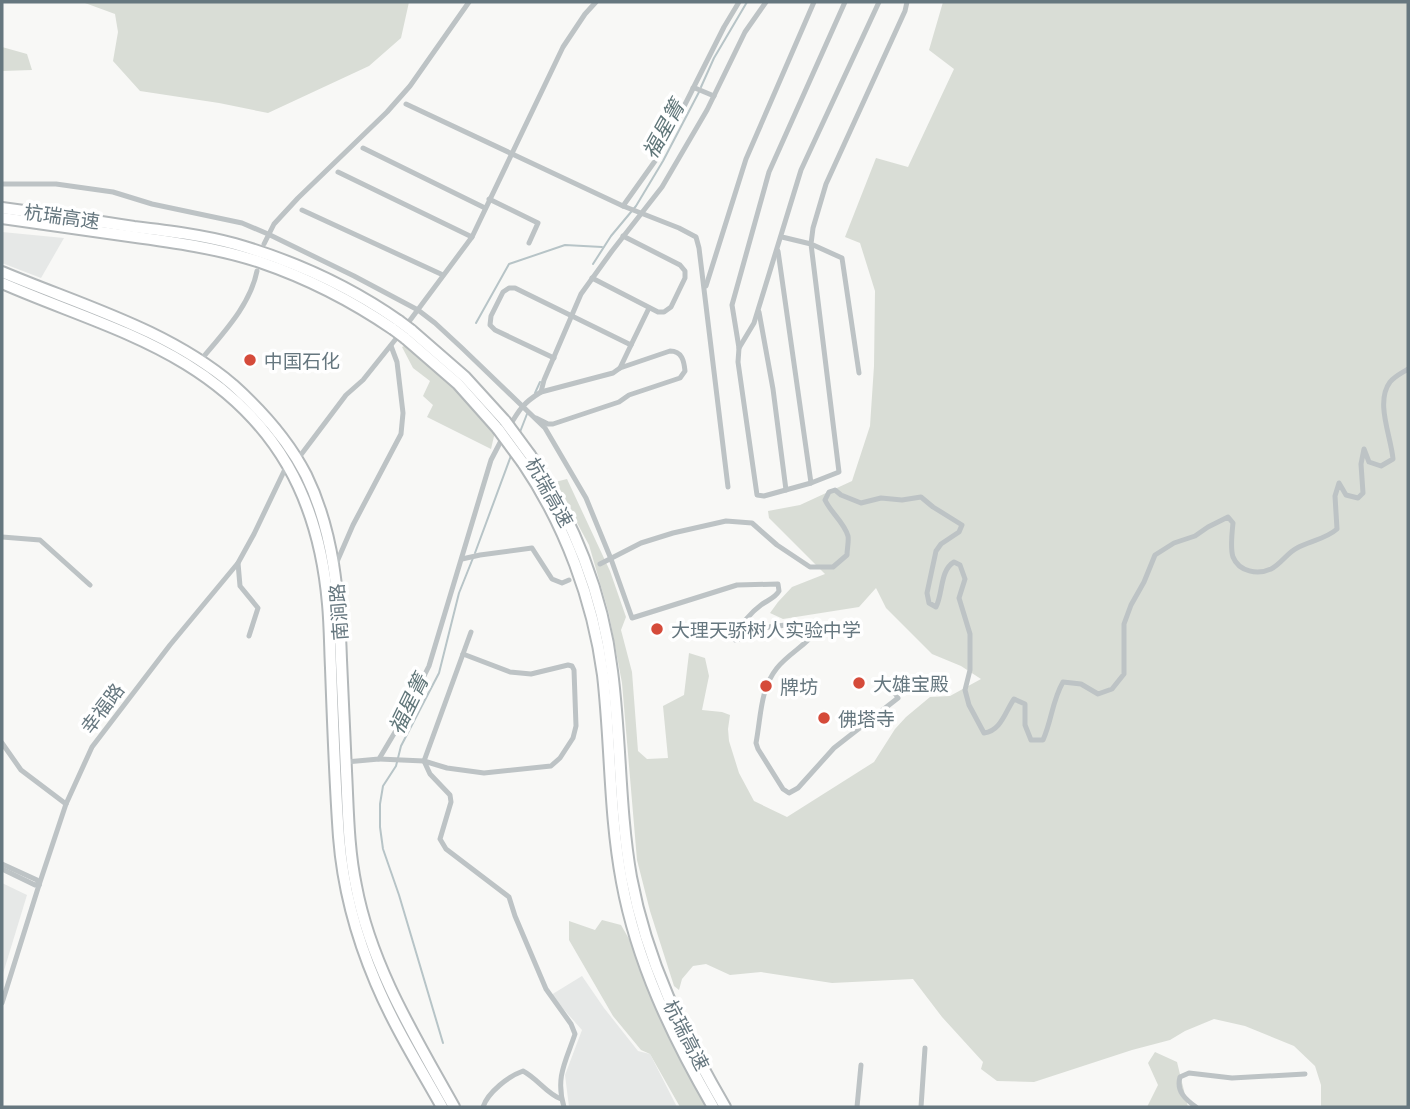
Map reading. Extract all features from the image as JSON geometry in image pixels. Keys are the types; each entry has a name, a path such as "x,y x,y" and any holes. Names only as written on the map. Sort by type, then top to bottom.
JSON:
{"highway":[{"name":"杭瑞高速","path":"2,208 202,237 251,249 288,262 340,285 408,334 501,425 553,492 591,580 603,621 614,684 621,799 634,894 647,943 665,993 725,1107"},
{"name":"杭瑞高速","path":"2,218 180,243 248,259 285,271 396,325"},
{"name":"南涧路","path":"2,272 152,334 200,361 233,385 277,430 293,462 311,515 326,579 340,762 357,894 385,978 454,1107"},
{"name":"南涧路","path":"2,283 136,339 187,365 216,385 246,412 306,475 321,512 334,568 341,631 341,860 345,888 355,927 375,982 442,1107"},
{"name":"杭瑞高速","path":"526,459 564,538 582,583 593,623 604,685 616,845 624,896 635,939 662,1011 713,1107"}],"street":[{"path":"264,244 274,224 298,198 387,112 410,86 469,2"},
{"name":"幸福路","path":"2,1003 66,804 92,747 170,645 238,563 293,462 346,395 363,380 391,346 472,237 564,47 596,2"},
{"path":"625,207 660,154 739,2"},
{"path":"541,393 581,294 640,212 662,187 714,96 745,32 766,2"},
{"path":"704,291 746,159 814,2"},
{"path":"845,2 769,172 732,304 757,495 764,496 811,483 839,472 811,244 813,228 826,184 907,2"},
{"path":"739,348 754,323 801,170 879,2"},
{"path":"694,88 714,96"},
{"path":"406,104 511,155 696,237 729,487"},
{"path":"363,148 485,208"},
{"path":"338,172 472,237"},
{"path":"2,184 55,184 113,192 152,204 242,223 268,234 418,310 462,348 523,408 548,424 620,402 629,395 680,378 685,371 681,355 670,351 620,368 613,373 541,393 527,401 523,408 491,460 465,558 429,666 379,759"},
{"path":"489,198 538,223 528,243"},
{"path":"302,210 443,275"},
{"path":"592,278 649,308 661,312 670,309 684,281 685,271 680,265 623,236"},
{"path":"782,237 811,244 842,258 859,373"},
{"path":"778,248 811,483"},
{"path":"200,361 246,300 257,271"},
{"path":"554,358 495,330 490,325 491,316 503,292 512,287 631,345"},
{"path":"620,368 649,308"},
{"path":"758,309 773,389 786,490"},
{"path":"334,568 401,434 403,413 397,362 391,346"},
{"path":"600,564 641,543 726,522 752,523 810,567 833,567 847,555 848,537 825,500 830,492 835,490 861,503 881,498 921,498 962,524 959,532 941,544 936,551 927,593 929,603 936,607 948,565 954,562 960,565 965,579 960,598 970,635 970,670 965,690 976,721 984,733 991,732 999,725 1014,699 1025,704 1025,725 1031,740 1043,740 1050,726 1053,704 1063,682 1081,684 1098,694 1112,689 1124,674 1124,625 1155,555 1174,542 1195,536 1228,517 1233,523 1233,557 1244,569 1259,574 1274,568 1294,549 1337,529 1335,496 1339,484 1346,495 1357,498 1363,493 1361,464 1364,449 1369,462 1381,466 1393,459 1382,404 1385,391 1392,380 1408,369"},
{"path":"533,416 551,439 586,498 632,618 737,585 778,584 776,596 749,617 739,628 735,640 761,628 811,622 817,624 818,629 811,640 777,668 763,696 756,743 783,789 789,793 798,788 834,748 898,698 893,690"},
{"path":"2,537 40,540 90,585"},
{"path":"465,558 532,548 552,579 562,583 569,580"},
{"path":"238,563 240,586 258,608 249,636"},
{"path":"471,632 424,761 430,774 450,795 451,802 440,839 446,849 509,897 546,989 571,1024 575,1034 561,1072 561,1099 564,1107"},
{"path":"340,762 403,759 484,773 551,766 560,758 573,738 576,726 572,666 531,674 510,672 463,654"},
{"path":"2,743 21,770 66,804"},
{"path":"2,864 37,880 39,885"},
{"path":"2,869 39,885"},
{"path":"921,1107 925,1048"},
{"path":"857,1107 861,1065"},
{"path":"483,1107 486,1099 500,1086 523,1071 534,1077 553,1096 561,1099"},
{"path":"1196,1107 1179,1091 1180,1077 1189,1073 1232,1078 1305,1074"}],"shaded area":[{"path":"76,2 409,2 401,38 369,66 268,113 140,91 113,61 118,32 115,14"},
{"path":"943,2 1408,2 1408,1107 1321,1107 1321,1085 1315,1066 1294,1046 1245,1026 1214,1019 1170,1040 1034,1082 997,1081 981,1069 983,1062 942,1017 913,979 832,983 761,972 730,975 706,964 693,966 682,979 679,990 674,986 637,860 622,683 609,614 589,545 555,482 567,479 610,571 626,617 621,630 632,672 638,751 647,759 668,758 663,706 684,695 689,653 705,658 709,676 702,710 730,715 729,741 739,773 754,801 787,817 874,762 895,729 930,697 950,696 981,679 961,666 932,654 886,608 876,588 859,607 783,619 770,613 792,587 825,574 769,518 768,511 800,505 852,481 870,426 875,291 860,243 845,237 876,158 908,167 954,69 929,50"},
{"path":"2,47 27,54 32,70 2,71"},
{"path":"2,232 64,238 41,278 2,263"},
{"path":"406,345 452,387 495,432 491,449 427,417 433,405 423,396 430,381 413,368 402,347"},
{"path":"2,883 27,895 2,977"},
{"path":"602,920 621,925 636,951 647,986 673,1045 710,1107 680,1107 650,1054 641,1050 613,1016 569,940 569,921 595,930"},
{"path":"582,976 638,1051 650,1054 677,1107 569,1107 565,1075 582,1030 551,995"},
{"path":"1155,1052 1177,1062 1188,1107 1147,1107 1158,1085 1148,1063"}],"waterway":[{"name":"福星箐","path":"701,87 714,58 747,2"},
{"name":"福星箐","path":"593,264 611,236 636,206 699,92"},
{"path":"476,323 509,264 565,245 602,247"},
{"name":"福星箐","path":"535,393 540,382"},
{"name":"福星箐","path":"520,432 527,414"},
{"name":"福星箐","path":"475,553 512,453"},
{"name":"福星箐","path":"443,1043 383,849 380,804 383,786 396,766 401,746 439,673 459,593 473,558"}],"place":[{"name":"中国石化","path":"250,360"},
{"name":"大理天骄树人实验中学","path":"657,629"},
{"name":"大雄宝殿","path":"859,683"},
{"name":"牌坊","path":"766,686"},
{"name":"佛塔寺","path":"824,718"}]}
